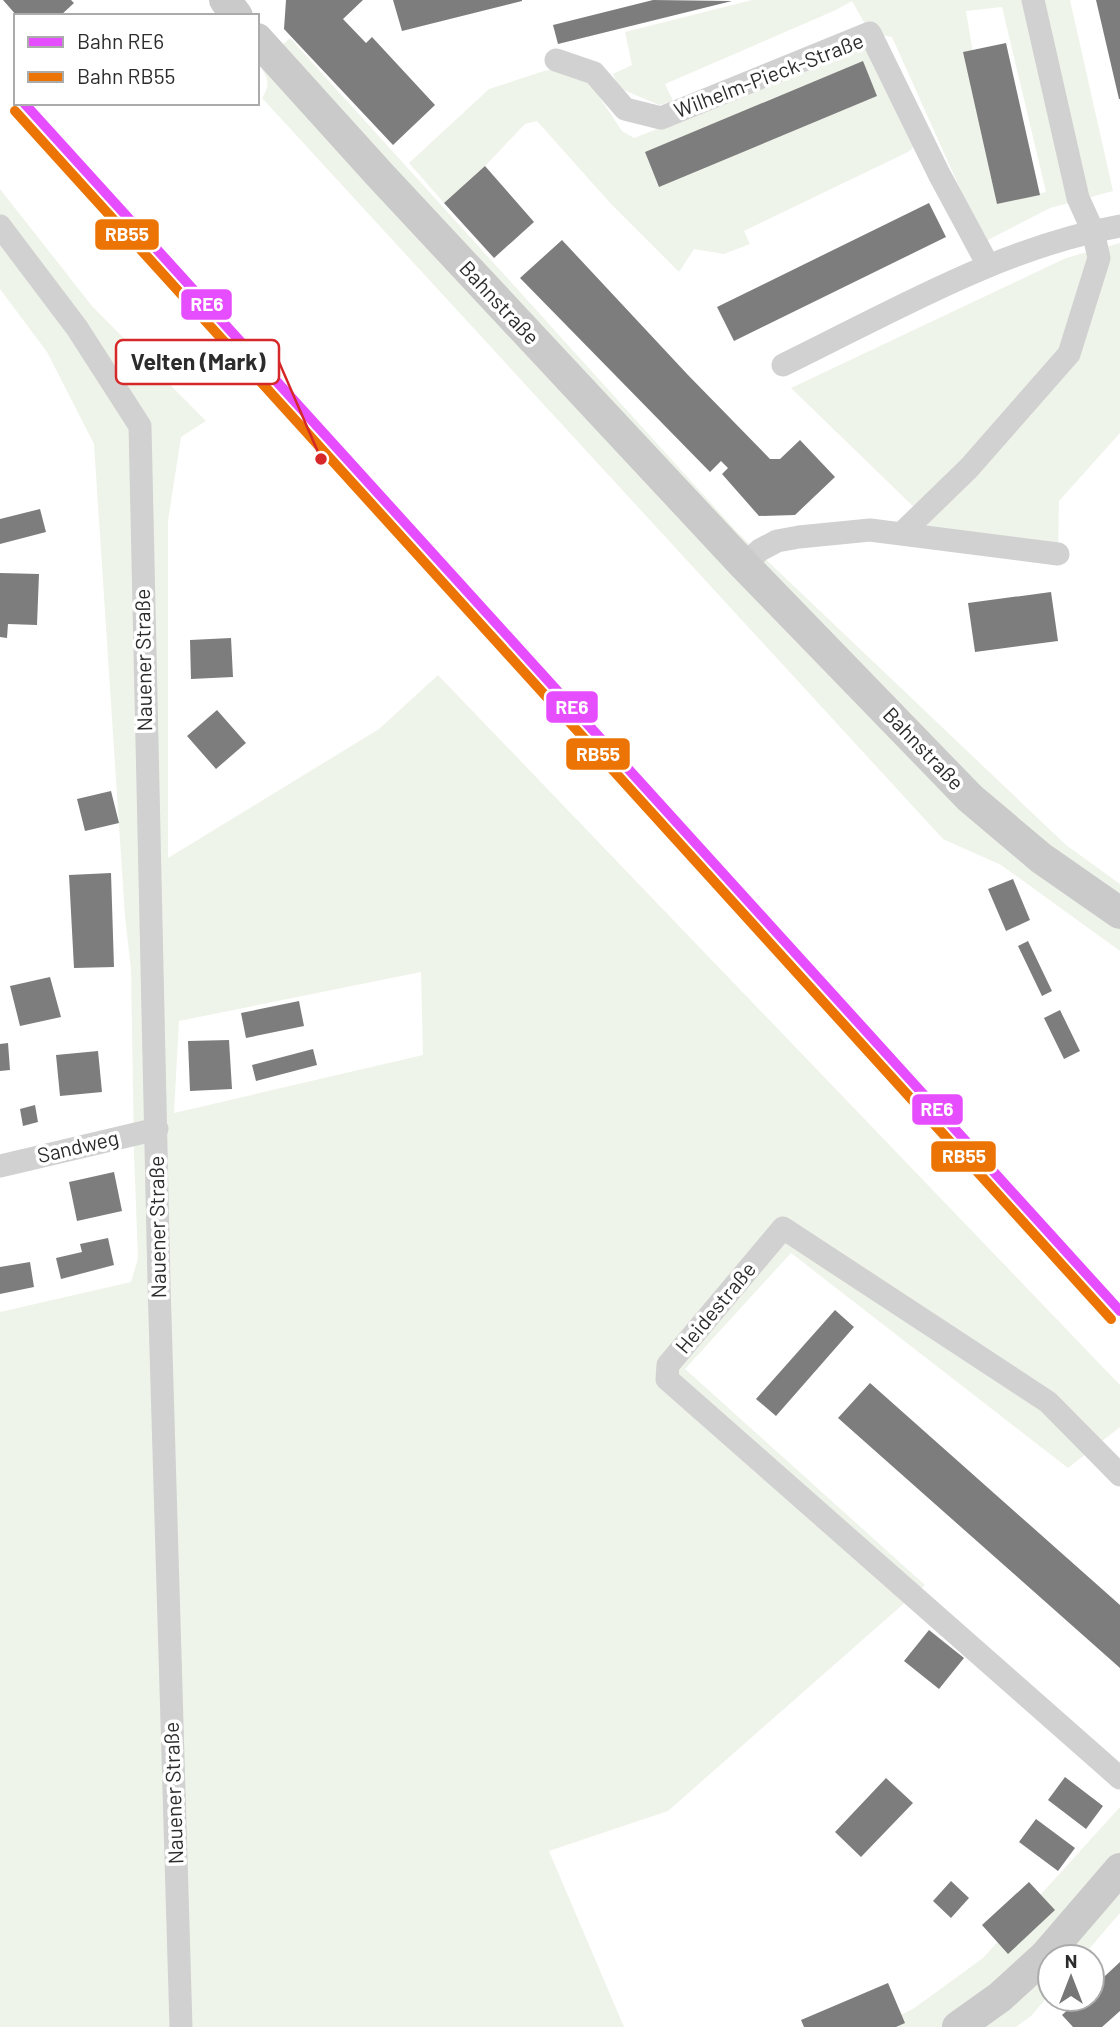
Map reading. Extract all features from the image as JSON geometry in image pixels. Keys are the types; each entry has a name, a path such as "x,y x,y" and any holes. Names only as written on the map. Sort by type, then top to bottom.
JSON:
{"street":[{"path":"901,534 969,468 1069,354 1099,258 1093,231 1078,198 1033,0"},
{"name":"Wilhelm-Pieck-Straße","path":"556,60 594,73 625,109 661,118 870,33 939,174 988,265"},
{"name":"Bahnstraße","path":"259,41 380,175 744,565 970,798 1041,858 1120,913"},
{"name":"Nauener Straße","path":"0,226 77,328 140,426 159,1283 181,2027"},
{"path":"783,365 988,265 1093,231 1120,226"},
{"path":"744,565 760,550 777,541 870,530 1058,554"},
{"name":"Sandweg","path":"0,1166 156,1129"},
{"name":"Heidestraße","path":"1120,1475 1048,1402 783,1228 668,1365 667,1379 1120,1779"},
{"path":"958,2027 1000,1997 1046,1955 1120,1869"}],"shaded area":[{"path":"752,0 1070,0 1113,191 1050,208 984,242 892,37 870,33 852,1 665,84 673,101 659,105 619,88 613,74 632,65 625,32","holes":["1002,7 1046,192 998,204 966,11"]},
{"path":"290,38 738,533 1066,845 1120,884 1120,951 1001,865 943,839 262,98 267,89 267,81 259,65"},
{"path":"871,46 917,144 908,152 744,231 750,244 724,254 694,249 679,272 611,204 537,121 525,124 485,166 444,203 409,163 489,89 544,71 556,69 573,74 592,86 622,131 634,138"},
{"path":"0,189 92,306 206,421 181,437 168,521 168,858 379,729 438,675 1120,1385 1120,1427 1068,1468 791,1253 685,1369 925,1585 668,1811 549,1851 624,2027 0,2027 0,1312 131,1282 138,1258 131,969 125,917 94,444 47,352 0,289","holes":["421,972 423,1055 174,1113 179,1021"]},
{"path":"1120,243 1120,433 1059,501 1058,554 901,534 921,514 791,388 1066,258"},
{"path":"1120,1807 1120,1913 1094,1943 1036,1943 1036,2010 1031,2016 1016,2027 876,2027 913,2009 983,1958"}],"building":[{"path":"3,0 71,0 74,3 62,14 15,14"},
{"path":"286,0 363,0 343,19 366,43 372,37 435,105 393,145 284,29"},
{"path":"393,0 522,0 522,1 402,31"},
{"path":"653,0 732,1 558,44 553,25"},
{"path":"1096,0 1120,0 1120,99 1119,99"},
{"path":"1006,43 1040,195 997,204 963,52"},
{"path":"863,61 877,96 659,187 645,152"},
{"path":"485,166 534,222 494,258 444,203"},
{"path":"929,203 946,237 734,341 717,307"},
{"path":"562,240 770,459 780,459 800,440 835,477 795,515 759,516 722,474 728,468 721,461 710,472 520,278"},
{"path":"40,509 46,532 0,544 0,519"},
{"path":"0,573 39,574 37,625 8,624 7,638 0,637"},
{"path":"1051,592 1058,641 975,652 968,603"},
{"path":"231,638 233,677 191,679 190,640"},
{"path":"217,710 246,743 216,769 187,736"},
{"path":"111,791 119,823 85,831 77,799"},
{"path":"111,873 114,967 74,968 69,875"},
{"path":"1013,879 1030,920 1006,931 988,889"},
{"path":"1028,941 1052,991 1042,996 1018,946"},
{"path":"50,977 61,1017 20,1026 10,986"},
{"path":"299,1001 304,1026 246,1038 241,1013"},
{"path":"1060,1010 1080,1051 1064,1059 1044,1018"},
{"path":"229,1040 232,1089 190,1091 188,1041"},
{"path":"8,1043 10,1070 0,1071 0,1044"},
{"path":"313,1049 317,1065 256,1081 252,1065"},
{"path":"98,1051 102,1092 60,1096 56,1055"},
{"path":"35,1105 38,1122 23,1126 20,1109"},
{"path":"114,1172 122,1211 77,1221 69,1182"},
{"path":"108,1238 114,1265 61,1279 56,1258 82,1252 80,1244"},
{"path":"30,1262 34,1287 0,1294 0,1267"},
{"path":"835,1310 854,1327 776,1416 756,1399"},
{"path":"870,1383 1120,1605 1120,1668 838,1418"},
{"path":"929,1630 964,1658 939,1689 904,1661"},
{"path":"1065,1777 1103,1806 1086,1829 1048,1800"},
{"path":"886,1778 913,1803 861,1857 835,1832"},
{"path":"1036,1819 1075,1848 1058,1871 1019,1842"},
{"path":"951,1881 969,1898 951,1918 933,1901"},
{"path":"1029,1882 1055,1910 1008,1954 982,1925"},
{"path":"1120,1962 1120,2011 1102,2027 1073,2027 1062,2015 1064,2013 1106,2013 1106,1975"},
{"path":"888,1983 905,2023 896,2027 804,2027 801,2020"}],"rail line":[{"name":"RE6","path":"26,105 1120,1311"},
{"name":"RB55","path":"15,111 1111,1319"}],"place":[{"name":"Velten (Mark)","path":"321,459"}]}
